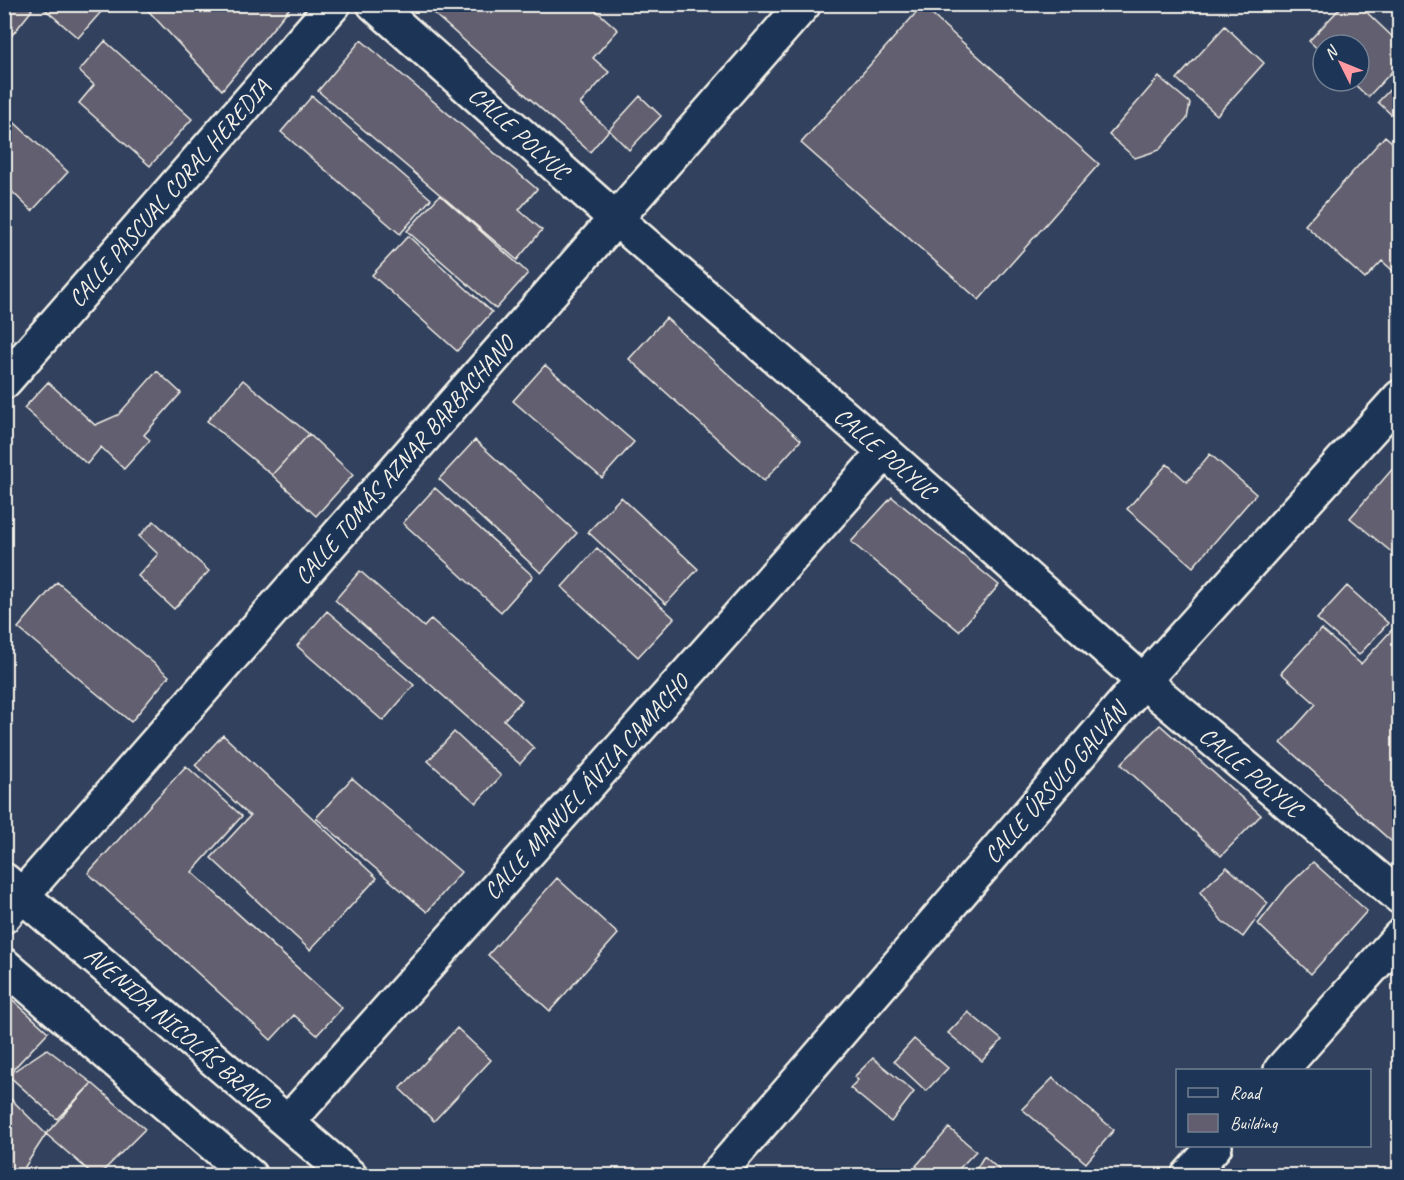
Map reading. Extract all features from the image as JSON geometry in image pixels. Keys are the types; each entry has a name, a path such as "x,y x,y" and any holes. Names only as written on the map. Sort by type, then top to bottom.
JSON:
{"street":[{"name":"CALLE PASCUAL CORAL HEREDIA","path":"4,382 334,4"},
{"name":"CALLE POLYUC","path":"374,4 1143,681 1400,897"},
{"name":"CALLE TOMÁS AZNAR BARBACHANO","path":"11,897 616,219 804,4"},
{"name":"CALLE ÚRSULO GALVÁN","path":"716,1176 1143,681 1400,396"},
{"name":"CALLE MANUEL ÁVILA CAMACHO","path":"288,1122 885,453"},
{"name":"AVENIDA NICOLÁS BRAVO","path":"11,897 288,1122 350,1176"},
{"path":"1283,1069 1400,936"},
{"path":"4,966 245,1174"},
{"path":"1188,1176 1214,1147"}],"building":[{"path":"4,4 26,4 32,10 4,45"},
{"path":"39,4 108,4 78,38"},
{"path":"142,4 293,4 222,90"},
{"path":"423,4 589,4 618,30 593,58 609,72 580,104 609,130 590,152"},
{"path":"1344,4 1358,4 1400,44 1400,63 1368,97 1364,93 1371,93 1371,33 1317,33"},
{"path":"922,6 1099,164 979,300 801,143"},
{"path":"1225,26 1264,63 1217,115 1177,79"},
{"path":"361,40 537,189 519,210 542,230 517,260 318,91"},
{"path":"105,41 192,119 150,166 79,103 94,85 79,71"},
{"path":"1159,77 1190,103 1187,119 1159,150 1135,158 1109,135"},
{"path":"1400,79 1400,123 1378,102"},
{"path":"312,96 431,199 400,234 281,132"},
{"path":"640,96 661,116 629,150 609,130"},
{"path":"4,113 68,172 32,211 4,184"},
{"path":"1385,136 1400,149 1400,277 1382,261 1365,279 1305,225"},
{"path":"440,195 528,273 496,309 407,231"},
{"path":"408,236 492,312 457,351 372,275"},
{"path":"666,318 801,440 764,481 629,359"},
{"path":"545,365 634,442 602,478 513,401"},
{"path":"157,371 181,393 144,435 150,440 124,469 101,447 87,464 24,408 48,382 95,425 118,415"},
{"path":"243,380 309,434 272,475 207,421"},
{"path":"309,434 353,475 316,516 272,475"},
{"path":"475,440 577,533 541,573 439,479"},
{"path":"1210,454 1256,494 1193,567 1127,509 1167,464 1187,482"},
{"path":"1395,466 1400,471 1400,559 1350,518"},
{"path":"435,488 533,576 501,612 403,523"},
{"path":"621,497 698,569 666,604 588,532"},
{"path":"892,497 999,585 959,631 851,542"},
{"path":"154,521 209,571 174,609 138,576 158,554 139,536"},
{"path":"597,548 674,618 638,657 562,587"},
{"path":"360,571 424,627 431,619 522,700 504,720 534,748 520,764 335,600"},
{"path":"57,582 169,676 131,722 18,628"},
{"path":"1347,586 1388,623 1359,655 1317,619"},
{"path":"327,611 414,685 383,721 297,646"},
{"path":"1397,624 1400,627 1400,849 1281,743 1316,704 1281,673 1321,629 1361,664"},
{"path":"1160,725 1261,815 1221,856 1121,764"},
{"path":"454,732 501,776 476,803 428,761"},
{"path":"223,735 377,878 310,950 211,858 250,816 195,765"},
{"path":"186,766 242,816 192,872 342,1008 317,1035 294,1015 271,1040 88,873"},
{"path":"352,778 461,872 427,912 316,818"},
{"path":"1313,862 1367,911 1311,974 1258,924 1287,887"},
{"path":"1227,867 1268,903 1243,937 1222,921 1200,892"},
{"path":"557,878 618,934 550,1011 488,955"},
{"path":"4,992 48,1032 4,1079"},
{"path":"968,1012 1002,1040 982,1061 948,1033"},
{"path":"457,1028 491,1060 434,1121 400,1089"},
{"path":"914,1039 948,1068 926,1091 894,1061"},
{"path":"47,1049 92,1083 57,1119 8,1075"},
{"path":"873,1058 914,1092 891,1122 850,1088 858,1080 854,1077"},
{"path":"1053,1078 1114,1130 1086,1163 1022,1109"},
{"path":"92,1083 145,1129 98,1176 95,1176 46,1134"},
{"path":"4,1092 46,1134 19,1176 9,1176 4,1173"},
{"path":"949,1128 976,1151 952,1176 927,1176 916,1166"},
{"path":"984,1156 1006,1176 972,1176"}]}
